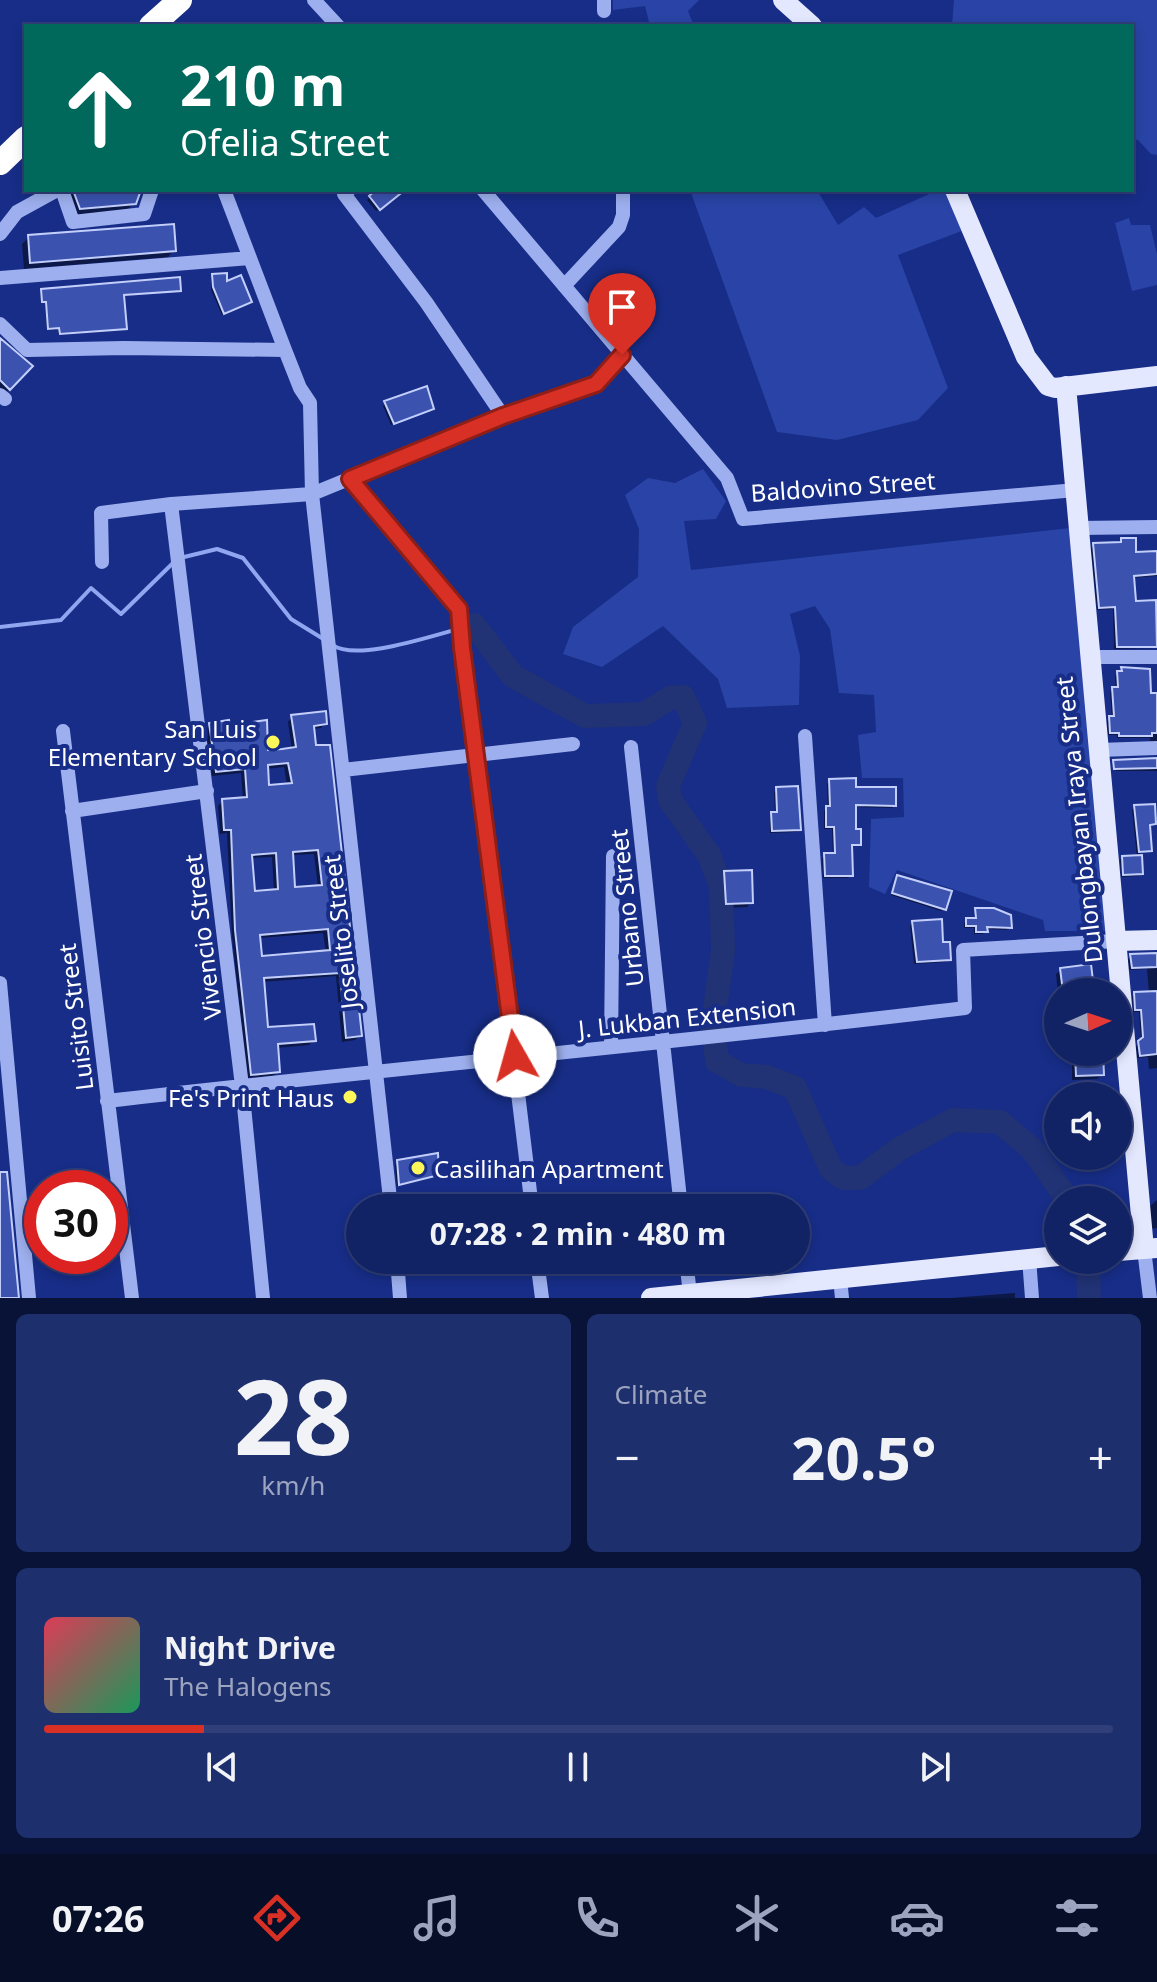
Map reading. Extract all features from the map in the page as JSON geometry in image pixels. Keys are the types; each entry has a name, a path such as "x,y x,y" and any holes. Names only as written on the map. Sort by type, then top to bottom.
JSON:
{"highway":[{"path":"153,24 180,0"},
{"path":"0,163 23,146"}],"main road":[{"path":"783,0 810,24"},
{"path":"956,192 1026,357 1048,386 1157,376"},
{"name":"Dulongbayan Iraya Street","path":"1066,386 1116,941 1151,1249"},
{"path":"1116,941 1157,940"},
{"path":"651,1298 841,1288 1044,1257"}],"street":[{"path":"314,0 336,24"},
{"path":"0,234 17,212 56,192"},
{"path":"61,192 73,222 144,214 151,192"},
{"name":"Joselito Street","path":"225,192 300,388 310,403 312,494 390,1194"},
{"path":"346,192 344,194 426,302 503,416"},
{"name":"Baldovino Street","path":"485,192 727,478 743,519 1076,490"},
{"path":"564,286 619,227 623,215 623,192"},
{"path":"0,278 250,258"},
{"path":"0,324 27,350 285,350"},
{"path":"102,562 101,513 171,504 312,494 503,416 596,384 622,355"},
{"path":"350,479 459,609 530,1194"},
{"name":"Vivencio Street","path":"171,504 242,1086 263,1298"},
{"path":"1079,528 1157,527"},
{"path":"1089,657 1157,657"},
{"name":"Luisito Street","path":"63,731 132,1298"},
{"path":"805,736 825,1025"},
{"path":"343,770 573,744"},
{"name":"Urbano Street","path":"631,747 680,1194"},
{"path":"1099,750 1157,748"},
{"path":"72,811 207,791"},
{"path":"611,1046 613,856"},
{"name":"J. Lukban Extension","path":"107,1101 965,1008 963,950 1116,941"},
{"path":"0,983 29,1298"},
{"path":"1150,1298 1151,1249"},
{"path":"1029,1258 1032,1298"},
{"path":"398,1274 400,1298"},
{"path":"539,1274 542,1298"},
{"path":"688,1274 690,1294"}],"shaded area":[{"path":"613,0 699,0 688,11 693,24 650,24 645,6 613,10"},
{"path":"954,0 1157,0 1157,155 1151,154 1134,139 1134,24 952,24"},
{"path":"691,192 818,192 838,225 864,207 876,218 934,192 953,192 967,229 898,255 948,388 918,420 837,440 777,432"},
{"path":"1129,218 1131,225 1150,225 1157,254 1157,285 1132,291 1115,223"},
{"path":"703,469 726,501 716,519 684,521 691,570 1070,528 1108,931 1045,931 1043,920 897,870 885,894 869,887 871,819 904,817 903,778 862,778 858,735 876,732 874,695 839,693 830,629 815,606 790,614 800,656 799,705 727,708 718,679 663,626 602,667 563,654 573,627 638,577 639,529 625,495 648,478 675,483"}],"building":[{"path":"74,192 140,192 136,204 80,209"},
{"path":"374,192 402,192 380,210 369,196"},
{"path":"174,224 176,251 30,263 28,235"},
{"path":"227,273 227,281 241,275 252,302 224,314 213,287 212,274"},
{"path":"180,277 181,291 124,295 127,329 60,334 59,328 48,329 46,302 42,302 41,289"},
{"path":"0,338 33,366 10,390 0,380"},
{"path":"427,386 434,409 394,424 384,401"},
{"path":"1121,538 1136,538 1136,552 1157,551 1157,574 1134,576 1136,601 1156,600 1157,647 1117,647 1115,607 1099,608 1093,543 1121,542"},
{"path":"1121,667 1150,669 1151,693 1157,693 1157,733 1152,733 1152,736 1110,733 1109,716 1114,716 1112,687 1118,687 1117,671 1122,671"},
{"path":"326,711 327,724 314,726 316,745 330,745 362,1036 346,1038 340,973 264,978 268,1027 314,1024 316,1041 278,1044 280,1072 251,1075 235,930 231,830 224,830 222,799 247,797 245,769 216,772 209,723 229,720 232,740 253,738 252,722 267,720 268,750 282,749 296,747 291,715","holes":["288,763 292,783 269,785 268,765","318,850 322,885 295,887 293,852","276,853 278,889 255,891 252,855","328,929 330,950 262,956 260,935"]},
{"path":"1157,758 1157,768 1114,769 1113,760"},
{"path":"856,778 856,787 896,787 896,806 856,805 856,829 861,829 861,845 852,845 853,876 825,876 824,853 835,853 834,827 826,827 826,806 830,806 829,779"},
{"path":"798,786 801,830 772,831 771,812 777,812 776,787"},
{"path":"1155,804 1156,824 1150,825 1152,851 1139,852 1134,805"},
{"path":"1142,855 1143,874 1123,875 1122,856"},
{"path":"752,870 753,903 726,904 724,871"},
{"path":"897,875 952,891 946,910 892,893"},
{"path":"975,908 994,908 1011,915 1012,928 987,927 988,932 976,932 976,926 966,926 966,918 976,918"},
{"path":"942,919 943,942 950,942 951,960 917,962 912,921"},
{"path":"1157,953 1157,967 1132,968 1130,954"},
{"path":"1091,964 1093,978 1061,978 1060,968"},
{"path":"1157,991 1157,1054 1140,1056 1138,1041 1143,1037 1141,1010 1135,1010 1134,992"},
{"path":"1076,1066 1104,1066 1104,1075 1076,1076"},
{"name":"Casilihan Apartment","path":"438,1153 439,1175 399,1185 397,1160"},
{"path":"0,1172 7,1172 19,1298 0,1298"}],"waterway":[{"path":"180,558 217,549 243,558 291,619 325,640"},
{"path":"0,627 61,620 91,588 121,614 173,563"},
{"path":"332,645 345,650 381,648 474,625"},
{"path":"474,625 513,676 585,716 644,714 670,698 683,697 695,723 668,786 670,800 709,855 721,886 723,950 713,1023 717,1061 741,1075 767,1077 795,1088 831,1169 843,1178 860,1178 899,1149 953,1120 1000,1122 1033,1150 1058,1186"},
{"path":"1088,1274 1089,1298"}],"place":[{"name":"San Luis Elementary School","path":"273,742"},
{"name":"Fe's Print Haus","path":"350,1097"},
{"name":"Casilihan Apartment","path":"418,1168"}],"route":[{"path":"515,1056 459,609 350,479 503,416 596,384 622,355"}]}
